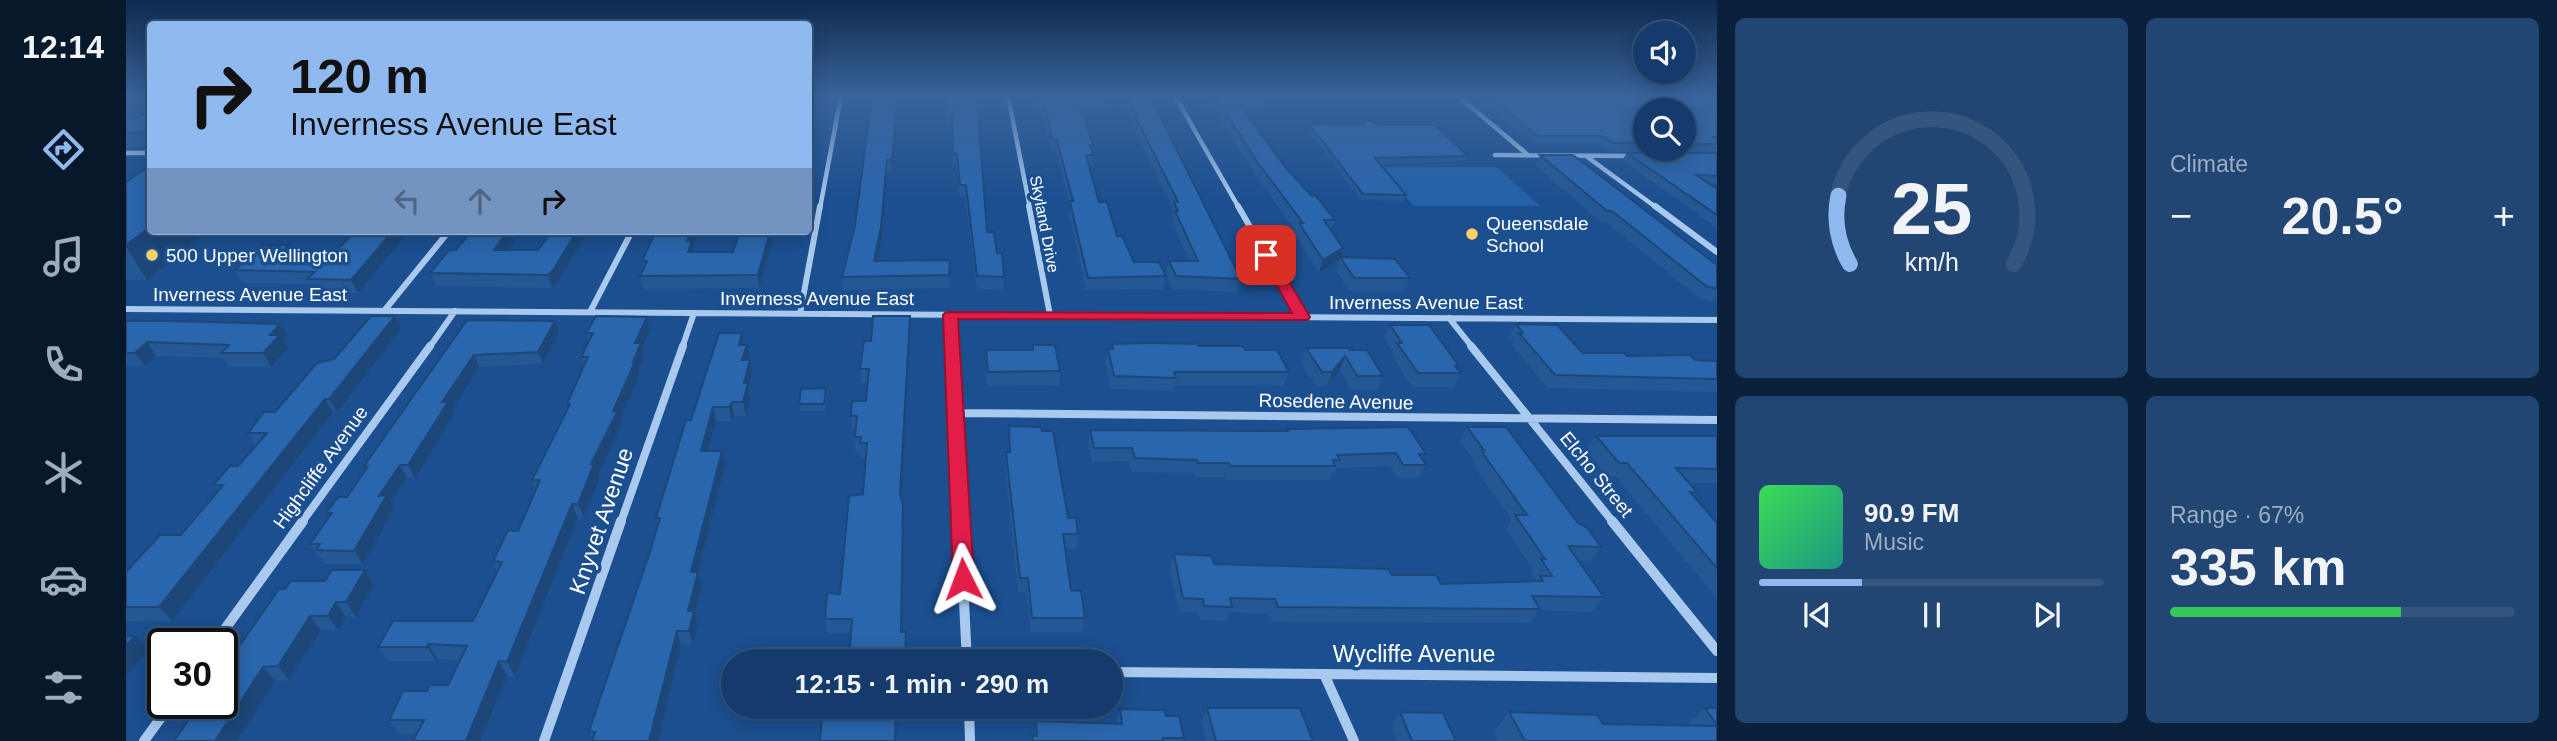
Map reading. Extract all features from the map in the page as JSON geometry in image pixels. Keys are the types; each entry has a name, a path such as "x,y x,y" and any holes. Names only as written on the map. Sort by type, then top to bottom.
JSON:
{"street":[{"path":"800,314 834,131"},
{"name":"Skyland Drive","path":"1015,131 1050,315"},
{"path":"1195,131 1302,317"},
{"path":"1499,131 1528,155"},
{"path":"126,153 147,153"},
{"path":"1495,155 1633,156"},
{"path":"1586,155 1717,252"},
{"path":"384,310 446,235"},
{"path":"590,312 630,235"},
{"name":"Inverness Avenue East","path":"126,309 1717,320"},
{"name":"Highcliffe Avenue","path":"226,628 455,311"},
{"name":"Knyvet Avenue","path":"544,741 694,313"},
{"path":"951,315 966,649"},
{"name":"Elcho Street","path":"1449,318 1717,651"},
{"name":"Rosedene Avenue","path":"955,414 1717,420"},
{"name":"Wycliffe Avenue","path":"1123,672 1717,678"},
{"path":"1324,674 1354,741"},
{"path":"144,741 160,719"},
{"path":"969,719 970,741"}],"shaded area":[{"path":"1379,167 1496,167 1540,206 1414,206"}],"building":[{"path":"126,131 147,131 147,132 126,133"},
{"path":"867,131 895,131 892,160 887,160 881,227 874,261 950,260 949,275 842,277 855,225"},
{"path":"952,131 980,131 987,232 994,232 997,253 1002,253 1004,277 977,276 966,185 960,185 957,154 953,154"},
{"path":"1050,131 1088,131 1093,155 1086,155 1099,202 1107,202 1117,236 1122,236 1134,262 1159,262 1166,276 1088,278 1070,201 1073,201 1057,140 1052,139"},
{"path":"1142,131 1167,131 1241,279 1176,276 1169,261 1198,261 1175,211 1178,211 1174,202 1178,202"},
{"path":"1237,131 1258,131 1286,168 1311,195 1316,196 1335,220 1324,220 1343,248 1323,260 1299,223 1303,223"},
{"path":"1314,131 1441,131 1468,156 1375,158 1406,195 1363,194"},
{"path":"1531,131 1633,131 1633,143 1613,143 1603,136 1538,136"},
{"path":"1696,131 1717,131 1717,137 1714,137 1717,144 1696,144"},
{"path":"1696,153 1717,153 1717,176 1696,175 1717,189 1717,215 1639,161 1696,161"},
{"path":"1540,155 1573,155 1717,265 1717,289 1706,286 1612,211 1607,211"},
{"path":"147,168 147,229 126,245 126,182"},
{"path":"352,235 390,235 351,280 307,279 315,272 235,270 263,245 289,245 283,251 336,251"},
{"path":"469,235 505,235 494,250 538,250 549,235 575,235 548,275 430,273 449,250 456,250"},
{"path":"654,235 689,235 687,241 692,241 688,252 733,252 739,235 769,235 758,275 640,276 647,261 642,261"},
{"path":"1340,257 1395,259 1410,278 1354,278"},
{"path":"371,316 395,316 159,607 126,607 126,572 160,535 181,535 223,485 213,485 230,466 238,466 267,433 248,433 264,412 275,412 317,363 334,359"},
{"path":"596,316 647,317 635,343 641,343 635,362 613,411 617,412 591,464 594,464 578,504 572,504 507,662 499,661 466,741 413,741 424,720 389,720 403,691 427,691 430,685 448,685 467,646 428,644 427,647 378,647 393,621 473,621 502,562 493,561 508,530 518,531 540,480 532,480 570,404 567,404 588,357 581,357 593,333 586,333"},
{"path":"873,316 910,316 900,494 903,505 901,632 906,632 905,649 850,649 852,619 825,619 827,593 840,594 849,496 863,494 867,443 860,443 861,437 855,437 857,416 851,416 852,401 866,401 869,369 860,369 864,341 871,341"},
{"path":"467,320 555,321 538,352 474,355 442,402 448,402 408,465 400,465 379,496 387,495 354,551 316,550 320,544 310,544 332,513 326,513 338,497 347,497 368,466 364,466"},
{"path":"126,321 280,324 270,335 280,335 263,353 221,353 229,345 147,342 135,353 126,353"},
{"path":"1516,324 1557,325 1583,353 1624,353 1627,356 1690,355 1695,360 1717,361 1717,379 1555,375 1519,333 1523,333"},
{"path":"1390,325 1429,325 1459,366 1455,366 1461,373 1418,373 1397,343 1402,343"},
{"path":"719,333 742,333 739,345 747,345 742,360 750,360 744,383 748,383 743,402 732,402 729,407 713,407 701,451 722,451 691,572 698,572 688,611 694,611 689,631 677,631 649,741 592,741 595,732 589,731 650,552 660,518 656,518 686,420 691,420"},
{"path":"1112,344 1243,346 1245,350 1277,350 1289,372 1174,372 1176,378 1114,376 1108,349 1113,349"},
{"path":"1033,345 1055,345 1060,371 988,372 986,350 1033,350"},
{"path":"1306,348 1367,350 1383,376 1357,376 1345,356 1332,372 1322,372"},
{"path":"826,388 824,404 799,404 801,389"},
{"path":"1009,426 1041,427 1042,431 1053,431 1068,518 1076,518 1078,534 1063,534 1071,590 1081,591 1085,618 1032,618 1028,578 1020,578 1006,452 1010,452"},
{"path":"1408,427 1426,454 1419,454 1426,465 1403,465 1396,453 1337,455 1340,460 1333,460 1335,466 1230,466 1229,463 1198,463 1197,460 1135,458 1132,448 1094,448 1090,430 1288,431 1287,429"},
{"path":"1467,427 1506,427 1578,523 1587,528 1601,547 1568,546 1604,597 1532,596 1540,609 1278,607 1275,599 1230,598 1232,607 1204,606 1203,599 1183,598 1174,554 1212,556 1214,564 1388,569 1392,575 1436,575 1441,584 1543,581 1540,576 1552,576 1541,559 1545,559 1515,515 1527,515"},
{"path":"1596,436 1717,436 1717,469 1676,468 1698,493 1690,492 1717,523 1717,568 1627,463 1619,463"},
{"path":"332,570 365,570 346,602 336,602 328,616 310,616 278,666 263,667 238,706 238,648 279,589 285,589 291,581 325,581"},
{"path":"126,636 135,636 126,646"},
{"path":"1207,708 1300,708 1313,741 1216,741"},
{"path":"1705,708 1717,708 1717,725"},
{"path":"1123,709 1164,710 1166,716 1179,716 1184,738 1163,738 1163,741 1033,741 1032,735 1037,736 1036,721 1122,724"},
{"path":"1400,712 1443,713 1456,741 1412,741"},
{"path":"1509,712 1597,715 1603,724 1717,726 1717,741 1525,741"},
{"path":"189,719 229,719 215,741 174,741"},
{"path":"822,719 896,719 895,741 820,741"}],"place":[{"name":"Queensdale School","path":"1472,234"},
{"name":"500 Upper Wellington","path":"152,255"}],"route":[{"path":"963,579 951,315 1302,317 1266,255"}]}
